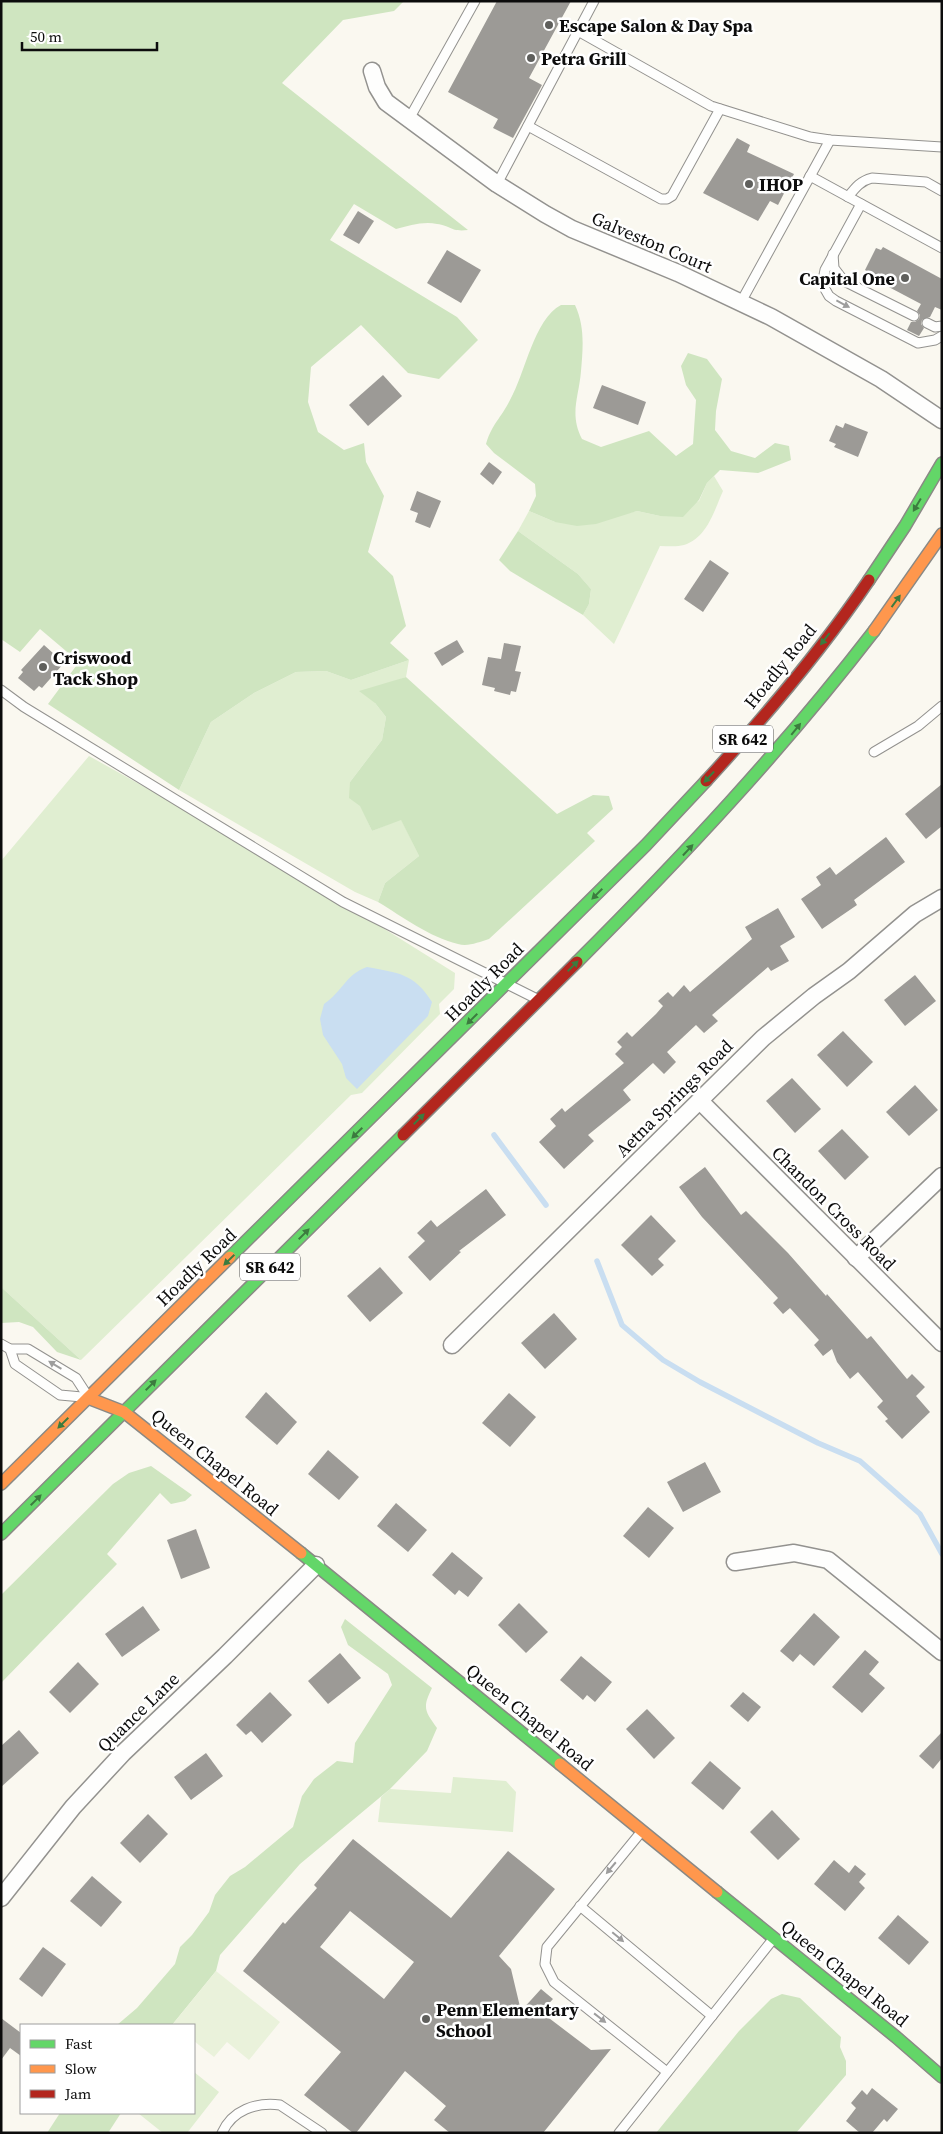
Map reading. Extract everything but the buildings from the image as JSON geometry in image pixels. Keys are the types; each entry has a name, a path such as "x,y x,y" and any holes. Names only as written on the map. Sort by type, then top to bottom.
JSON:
{"main road":[{"name":"Hoadly Road","path":"1,1484 646,845 734,750 803,667 856,599 904,526 942,463"},
{"name":"SR 642","path":"1,1534 539,1000 724,812 791,736 858,652 942,534"},
{"name":"Queen Chapel Road","path":"88,1398 124,1412 316,1565 896,2037 942,2077"}],"street":[{"name":"Galveston Court","path":"372,71 377,87 386,102 497,184 572,229 742,302 803,334 881,379 942,420"},
{"name":"Aetna Springs Road","path":"452,1346 763,1038 814,996 849,971 915,914 942,898"},
{"name":"Chandon Cross Road","path":"700,1101 942,1342"},
{"path":"856,1258 942,1176"},
{"path":"735,1562 794,1553 828,1560 942,1652"},
{"name":"Quance Lane","path":"1,1898 73,1807 122,1753 225,1656 316,1565"}],"lane":[{"path":"409,119 475,1"},
{"path":"497,184 594,1"},
{"path":"578,31 711,106 720,109 810,136 830,140 942,147"},
{"path":"528,126 667,200 672,196 720,109"},
{"path":"742,302 830,140"},
{"path":"810,176 942,248"},
{"path":"848,197 856,185 872,178 926,182 942,191"},
{"path":"860,204 824,270 823,280 829,296 918,343 935,340 942,336"},
{"path":"833,254 834,268 844,281 914,316"},
{"path":"927,322 935,327 942,326"},
{"path":"1,690 24,707 344,902 539,1000"},
{"path":"874,752 918,726 942,706"},
{"path":"1,1344 10,1349 28,1349 76,1378 88,1398"},
{"path":"10,1349 15,1364 60,1395 88,1398"},
{"path":"642,1831 547,1947 545,1964 554,1982 668,2072"},
{"path":"580,1906 712,2016"},
{"path":"619,2133 774,1938"},
{"path":"222,2133 231,2118 241,2111 257,2105 273,2104 280,2105 322,2133"}],"green space":[{"path":"1,1 404,1 394,11 343,20 282,83 468,230 454,230 432,223 416,224 396,229 354,204 330,240 457,317 478,340 439,379 408,373 361,325 311,367 308,402 318,432 344,450 364,443 366,462 384,496 368,552 393,576 406,626 390,643 409,660 351,680 326,671 296,672 254,693 211,722 179,790 48,704 79,662 40,629 20,652 1,639"},
{"path":"561,305 575,305 582,329 582,362 575,413 578,430 582,439 601,447 649,431 676,456 693,444 696,400 686,385 681,366 688,353 707,359 722,379 716,411 715,430 731,451 755,458 775,443 789,446 791,460 758,473 720,470 707,483 699,500 683,517 660,516 637,511 596,524 577,526 555,522 529,511 536,496 535,484 494,453 486,444 491,431 515,389 537,334 552,312"},
{"path":"714,476 723,491 709,523 699,536 684,545 660,546 614,644 583,615 589,604 591,589 578,574 518,531 529,511 555,522 620,515 637,511 660,516 699,501 707,483"},
{"path":"518,531 578,574 591,589 589,604 583,615 510,571 499,560"},
{"path":"409,660 406,677 387,684 375,703 386,717 382,740 350,782 372,831 401,819 419,856 385,883 378,902 355,892 179,790 211,722 254,693 296,672 326,671 351,680"},
{"path":"406,677 557,814 593,795 609,796 613,809 587,833 595,841 489,939 474,944 462,945 437,937 378,902 385,883 419,856 401,820 372,831 360,806 349,798 350,782 382,740 386,717 375,703 359,691"},
{"path":"89,756 263,853 455,973 454,989 439,1004 440,1014 362,1093 351,1095 81,1360 1,1287 1,861"},
{"path":"1,1287 81,1360 57,1352 33,1327 19,1322 1,1323"},
{"path":"151,1466 192,1495 185,1501 171,1504 160,1493 107,1554 117,1564 1,1683 1,1595 113,1484 129,1473"},
{"path":"345,1619 432,1688 427,1700 426,1709 437,1728 427,1751 390,1789 300,1864 220,1955 216,1971 173,2024 118,2024 137,2008 175,1964 180,1947 192,1935 209,1912 215,1895 230,1876 245,1867 293,1827 302,1796 314,1779 337,1761 353,1763 355,1743 392,1685 388,1674 348,1645 341,1627"},
{"path":"453,1777 506,1781 516,1792 513,1832 378,1822 381,1797 390,1789 451,1793"},
{"path":"216,1971 280,2022 249,2060 227,2042 214,2057 195,2042 195,2024 173,2024"},
{"path":"782,1994 800,1998 841,2037 840,2047 846,2061 846,2075 796,2133 656,2133 739,2031 771,1999"},
{"path":"195,2073 219,2092 187,2133 163,2133 139,2114 195,2114"},
{"path":"59,2114 120,2114 108,2133 47,2133"}],"water":[{"path":"367,967 396,973 412,980 419,985 432,1002 428,1016 357,1089 346,1078 342,1064 323,1035 320,1019 324,1004 354,974"}],"waterway":[{"path":"494,1135 546,1205"},
{"path":"597,1261 622,1325 663,1360 700,1382 818,1443 860,1461 920,1514 942,1554"}],"traffic: fast":[{"path":"869,580 905,526 942,463"},
{"path":"577,962 655,883 768,760 874,631"},
{"path":"230,1257 646,845 706,781"},
{"path":"1,1534 403,1135"},
{"path":"301,1553 560,1764"},
{"path":"717,1892 896,2037 942,2077"}],"traffic: slow":[{"path":"874,631 942,534"},
{"path":"1,1484 230,1257"},
{"path":"88,1398 124,1412 301,1553"},
{"path":"560,1764 717,1892"}],"traffic: jam":[{"path":"706,781 791,684 869,580"},
{"path":"403,1135 577,962"}],"place":[{"name":"Escape Salon & Day Spa","path":"549,25"},
{"name":"Petra Grill","path":"531,58"},
{"name":"IHOP","path":"749,184"},
{"name":"Capital One","path":"905,278"},
{"name":"Criswood Tack Shop","path":"43,667"},
{"name":"Penn Elementary School","path":"426,2019"}]}
